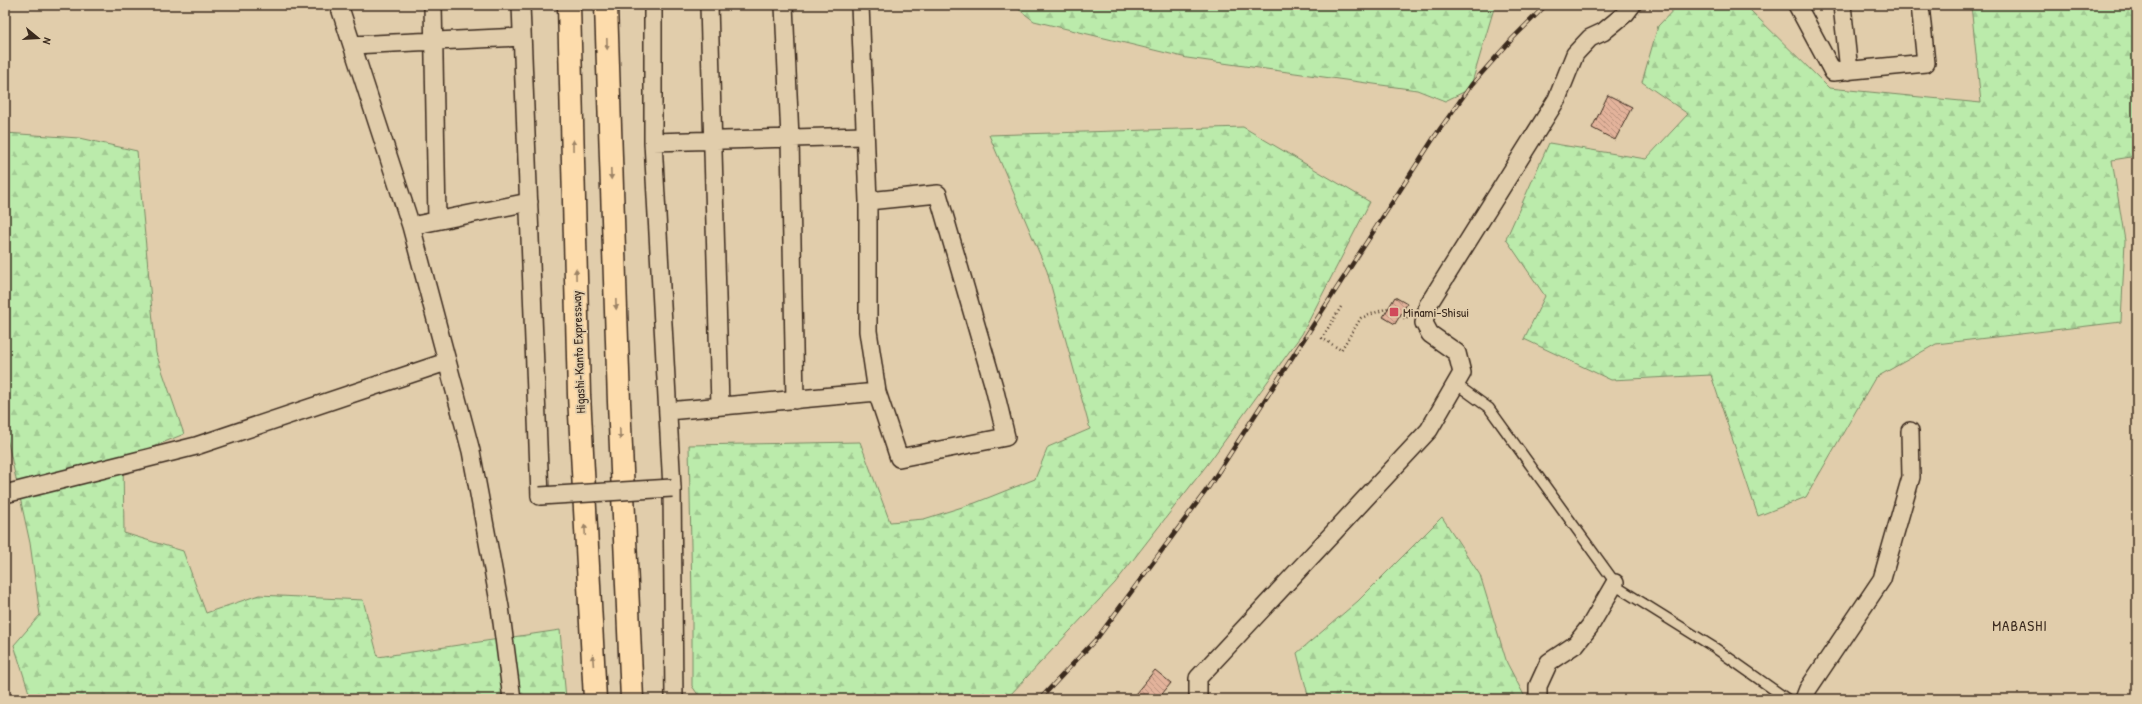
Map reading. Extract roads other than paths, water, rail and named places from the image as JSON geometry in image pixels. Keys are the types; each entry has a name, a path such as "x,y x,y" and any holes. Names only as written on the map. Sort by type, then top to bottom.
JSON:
{"highway":[{"name":"Higashi-Kanto Expressway","path":"569,5 579,395 595,699"},
{"path":"606,5 618,394 632,699"}],"street":[{"path":"339,5 411,226 446,362 471,451 500,607 512,699"},
{"path":"433,5 437,220"},
{"path":"521,5 540,496 672,488"},
{"path":"653,5 653,142 672,488 671,576 674,699"},
{"path":"710,5 720,406"},
{"path":"784,5 790,138 795,400"},
{"path":"860,5 864,136 868,201 868,331 877,392 899,458 1006,437 994,386 938,194 868,201"},
{"path":"1198,699 1198,678 1428,430 1462,373 1457,353 1430,334 1424,323 1428,306 1557,99 1575,54 1590,38 1603,32 1626,13 1632,5"},
{"path":"1798,5 1833,72 1926,63 1920,5"},
{"path":"1842,5 1849,71"},
{"path":"352,45 522,37"},
{"path":"653,142 864,136"},
{"path":"411,226 528,202"},
{"path":"5,494 196,446 446,362"},
{"path":"668,411 877,392"},
{"path":"1804,699 1808,689 1882,579 1911,477 1910,431"},
{"path":"1538,699 1538,686 1549,662 1576,644 1590,626 1615,583"}],"lane":[{"path":"1456,384 1490,408 1619,588 1715,648 1788,699"}],"railway":[{"path":"1040,699 1098,637 1208,488 1435,136 1472,84 1513,38 1546,5"}],"place":[{"name":"Minami-Shisui","path":"1394,312"}],"district":[{"name":"MABASHI","path":"2020,625"}]}
